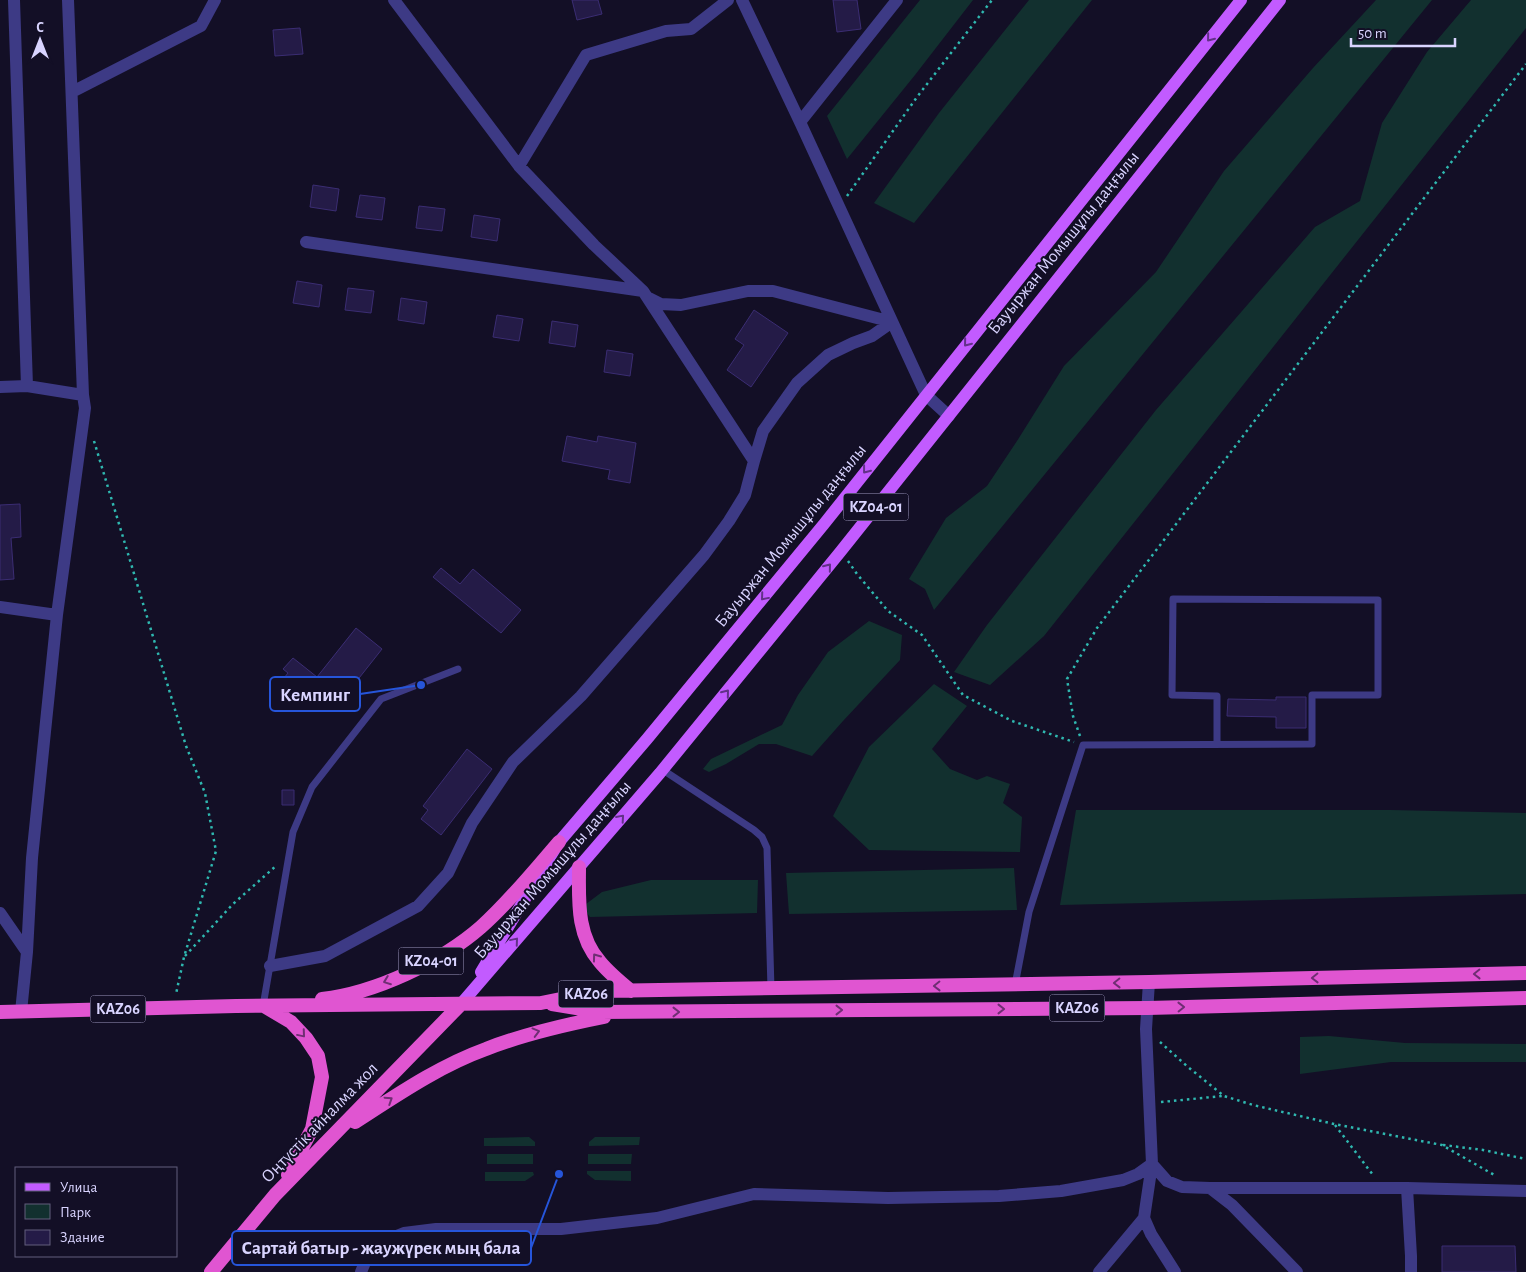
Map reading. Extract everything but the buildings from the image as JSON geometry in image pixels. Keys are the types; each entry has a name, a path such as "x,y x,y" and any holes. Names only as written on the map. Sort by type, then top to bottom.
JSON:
{"highway":[{"name":"KZ04-01","path":"263,1006 326,999 365,990 437,959 481,927 559,842"},
{"path":"579,866 580,916 583,932 589,946 604,967 631,991"},
{"name":"KАZ06","path":"0,1012 236,1006 541,1002 600,992 631,991 1526,973"},
{"name":"KАZ06","path":"541,1002 600,1012 627,1012 1148,1008 1526,998"},
{"name":"Оңтүстік айналма жол","path":"211,1272 275,1196 461,1004"},
{"path":"263,1006 291,1022 306,1038 318,1056 322,1077 312,1129 275,1196"},
{"path":"333,1136 412,1085 484,1049 568,1024 627,1012"}],"main road":[{"name":"Бауыржан Момышұлы даңғылы","path":"461,1004 559,842 824,524 1241,0"},
{"name":"Бауыржан Момышұлы даңғылы","path":"461,1004 663,770 841,551 1280,0"}],"street":[{"path":"14,0 27,386"},
{"path":"21,1012 27,952 32,858 57,615 84,408 68,0"},
{"path":"72,92 201,26 215,0"},
{"path":"394,0 519,166 594,245 646,294 661,304 681,305 748,291 773,291 892,322"},
{"path":"519,166 586,55 666,31 691,28 728,0"},
{"path":"742,0 926,395 949,416"},
{"path":"800,122 897,0"},
{"path":"306,242 646,294 754,461"},
{"path":"270,966 325,956 418,906 448,873 472,823 514,762 581,696 704,555 729,522 745,495 763,430 797,383 828,355 852,343 872,336 892,322"},
{"path":"0,387 27,386 83,395"},
{"path":"0,607 57,615"},
{"path":"0,914 27,952"},
{"path":"1099,1272 1144,1218 1152,1164 1146,1029 1149,982"},
{"path":"1152,1164 1167,1181 1182,1187 1407,1188 1526,1191"},
{"path":"361,1272 368,1255 382,1242 404,1233 436,1230 561,1230 657,1218 754,1194 888,1198 999,1196 1061,1191 1123,1180 1138,1174 1152,1164"},
{"path":"1210,1188 1232,1205 1297,1272"},
{"path":"1407,1188 1412,1256 1411,1272"},
{"path":"1144,1218 1151,1234 1175,1272"}],"lane":[{"path":"1015,984 1030,912 1082,745 1312,744 1312,695 1378,695 1378,600 1173,599 1172,695 1217,696 1217,744"},
{"path":"263,1006 293,832 312,787 381,699 458,669"},
{"path":"663,770 762,837 767,848 772,989"}],"path":[{"path":"840,207 917,96 992,0"},
{"path":"1082,745 1073,716 1067,679 1097,628 1526,64"},
{"path":"93,436 186,746 205,792 216,851 184,957 174,1008"},
{"path":"841,551 857,574 888,611 922,634 963,695 1012,721 1082,745"},
{"path":"184,957 233,904 289,854"},
{"path":"1146,1029 1224,1096 1253,1105 1334,1124 1526,1159"},
{"path":"1150,1103 1224,1096"},
{"path":"1334,1124 1383,1188"},
{"path":"1442,1145 1498,1177"}],"green space":[{"path":"920,0 973,0 847,159 827,116"},
{"path":"1029,0 1092,0 914,223 874,203 939,113"},
{"path":"1376,0 1432,0 934,610 925,589 909,579 946,518 987,486 1064,366 1156,272 1224,171 1313,68"},
{"path":"1471,0 1526,0 1526,28 1044,636 990,685 954,672 987,625 1156,410 1315,227 1360,201 1382,123 1427,52"},
{"path":"869,621 902,635 900,660 812,756 776,744 759,744 709,772 703,769 711,759 782,725 798,695 828,652"},
{"path":"934,684 967,706 932,749 950,769 977,780 987,776 1010,784 1003,803 1022,817 1020,852 869,850 833,816 869,747"},
{"path":"1076,810 1391,810 1526,813 1526,894 1060,905"},
{"path":"1014,868 1017,910 789,914 786,873"},
{"path":"651,880 758,880 757,913 590,917 582,907 602,892"},
{"path":"1329,1036 1405,1043 1526,1044 1526,1062 1391,1062 1300,1074 1300,1037"},
{"path":"529,1137 535,1142 535,1146 484,1146 484,1138"},
{"path":"595,1137 640,1137 639,1145 589,1146 589,1142"},
{"path":"487,1154 533,1154 533,1164 487,1164"},
{"path":"588,1154 632,1154 631,1164 588,1164"},
{"path":"587,1171 631,1171 631,1181 595,1180 587,1174"},
{"path":"485,1172 533,1172 534,1175 525,1181 485,1181"}],"place":[{"name":"Кемпинг","path":"421,685"},
{"name":"Сартай батыр - жаужүрек мың бала","path":"559,1174"}]}
